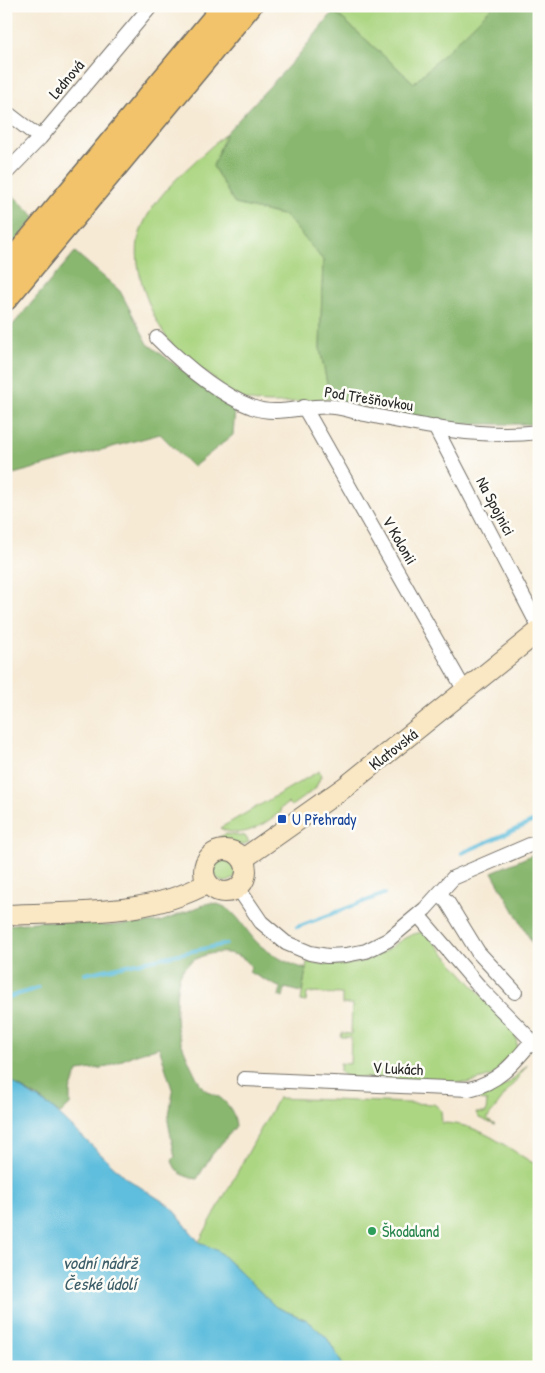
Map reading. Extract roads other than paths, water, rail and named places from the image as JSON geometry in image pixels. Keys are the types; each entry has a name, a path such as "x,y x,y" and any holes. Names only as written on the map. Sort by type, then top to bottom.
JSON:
{"highway":[{"path":"6,268 224,6"},
{"path":"6,299 250,6"}],"main road":[{"name":"Klatovská","path":"243,859 322,804 539,631"},
{"path":"228,850 236,853 243,859 246,873 244,881 238,888 222,892 208,883 205,876 205,866 214,853 228,850"},
{"path":"6,915 148,906 186,894 208,883"}],"street":[{"name":"Lednová","path":"6,173 40,138 151,6"},
{"path":"6,112 40,138"},
{"name":"Pod Třešňovkou","path":"157,338 173,354 226,395 254,408 284,410 304,407 336,407 435,427 477,433 539,432"},
{"name":"V Kolonii","path":"304,407 465,691"},
{"name":"Na Spojnici","path":"435,427 539,627"},
{"path":"238,888 261,922 273,934 294,947 320,955 346,955 373,948 388,940 418,915 440,894 453,878 539,841"},
{"path":"440,894 448,903 478,952 515,992"},
{"path":"418,915 482,990 535,1045"},
{"name":"V Lukách","path":"244,1079 470,1089 490,1083 500,1077 535,1045"}],"water":[{"name":"vodní nádrž České údolí","path":"6,1079 51,1107 126,1178 170,1206 199,1242 218,1251 276,1307 307,1320 327,1338 344,1367 6,1367"}],"waterway":[{"path":"462,853 539,819"},
{"path":"297,927 384,894"},
{"path":"85,974 226,944"},
{"path":"6,998 38,988"}],"place":[{"name":"U Přehrady","path":"282,819"},
{"name":"Škodaland","path":"372,1231"}]}
